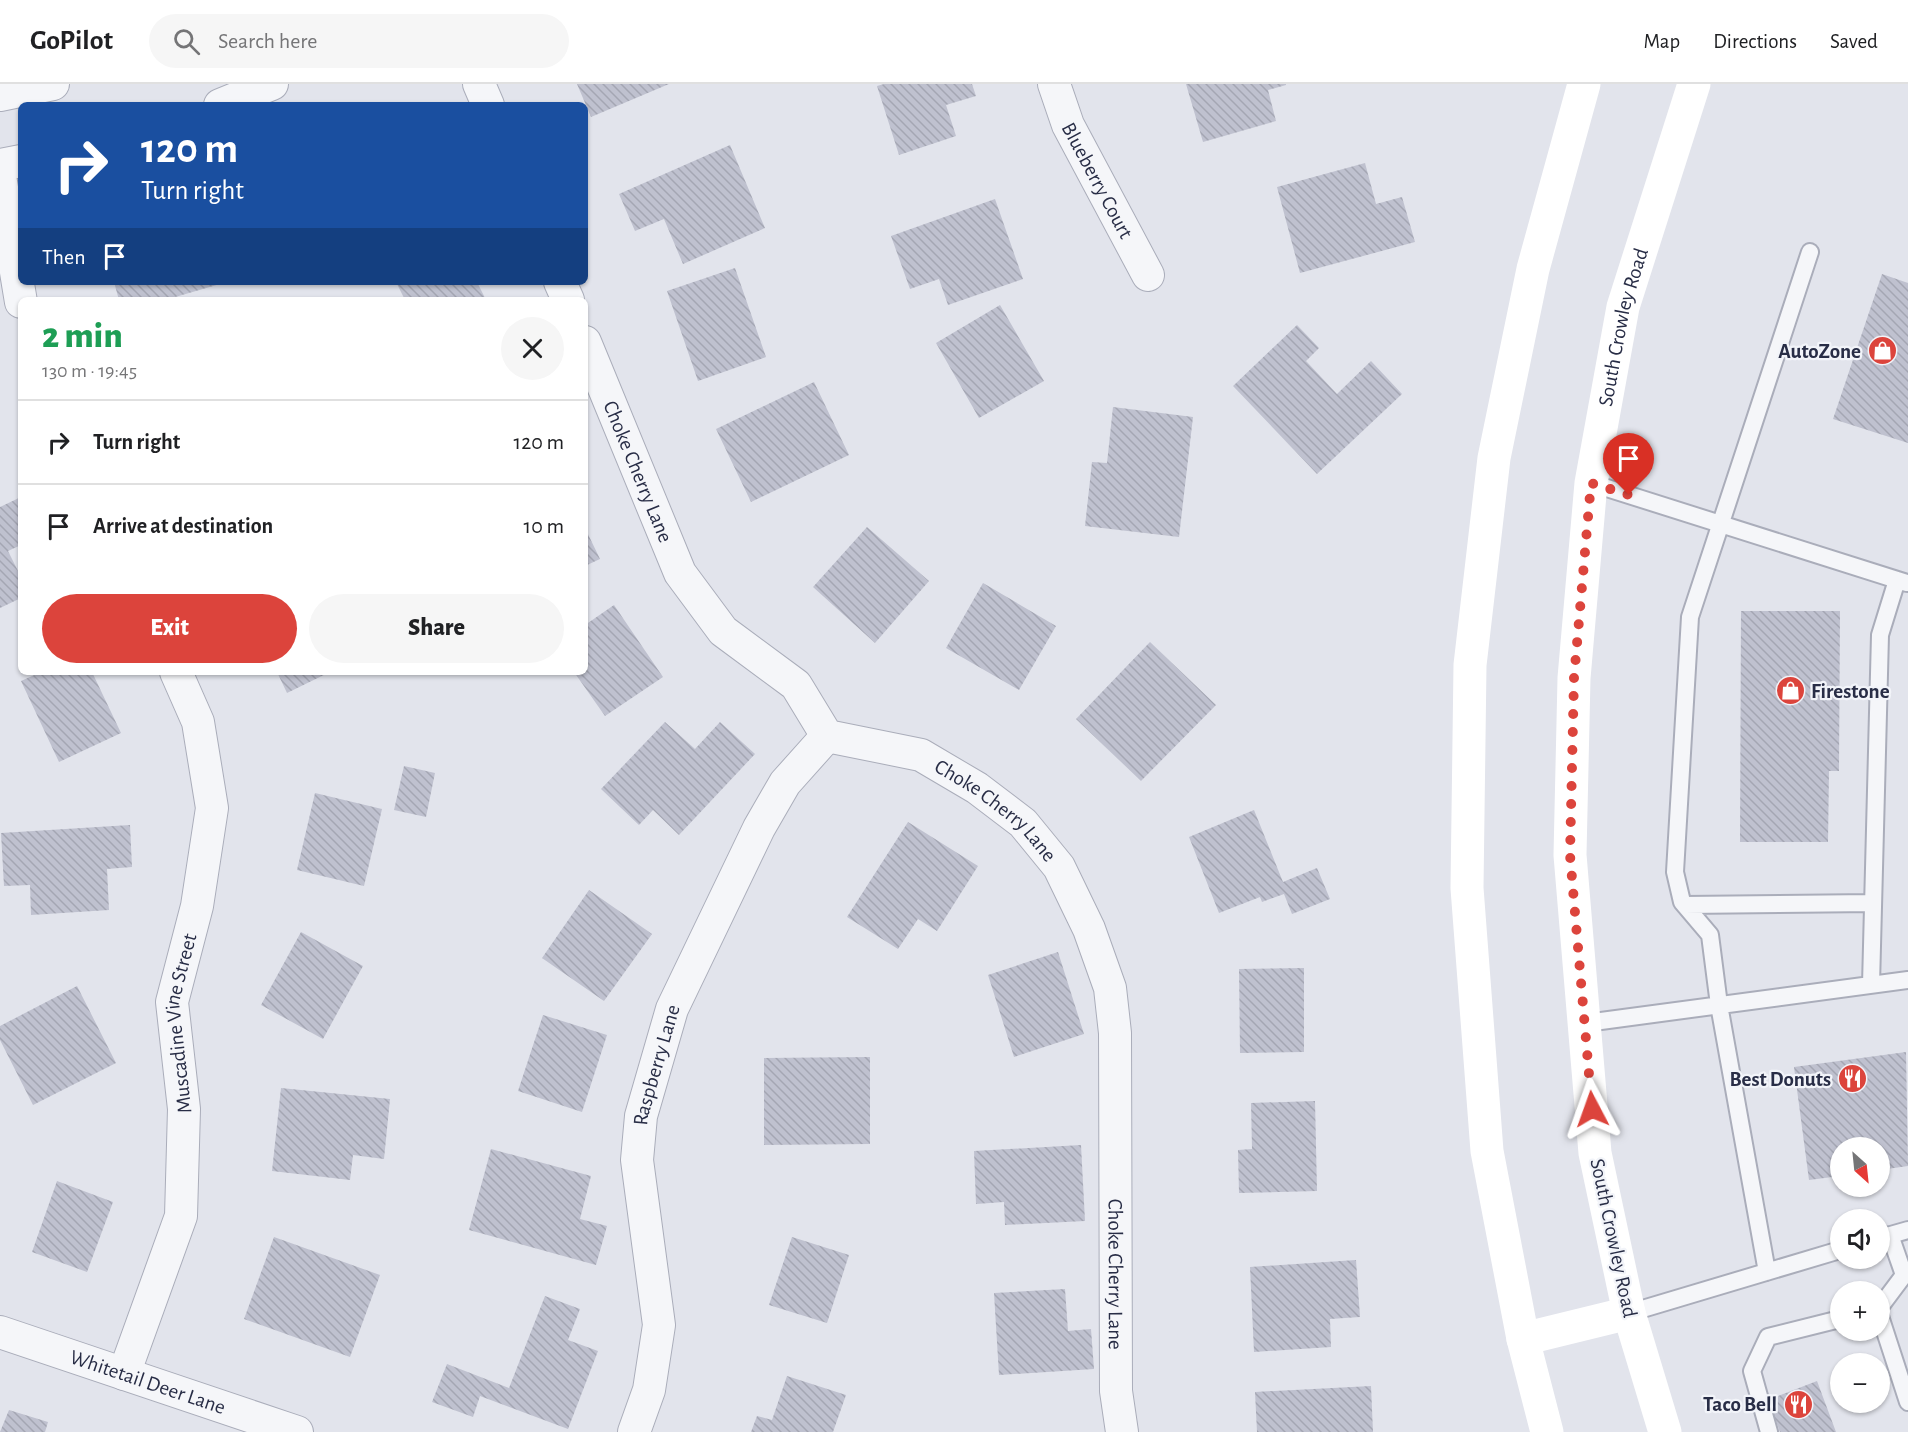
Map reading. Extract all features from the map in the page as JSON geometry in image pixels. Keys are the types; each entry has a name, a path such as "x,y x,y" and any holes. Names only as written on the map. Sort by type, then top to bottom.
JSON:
{"main road":[{"path":"1547,1432 1523,1339 1487,1151 1467,888 1470,665 1494,458 1533,268 1584,84"},
{"name":"South Crowley Road","path":"1665,1432 1629,1313 1595,1153 1586,1023 1570,855 1574,678 1591,483 1623,307 1694,84"},
{"path":"1523,1339 1629,1313"}],"street":[{"path":"0,94 53,84"},
{"path":"227,102 272,84"},
{"path":"479,84 487,102"},
{"name":"Blueberry Court","path":"1054,84 1068,125 1148,275"},
{"path":"0,165 18,162"},
{"path":"0,176 18,284"},
{"name":"Choke Cherry Lane","path":"588,349 680,573 723,631 796,685 827,736 921,754 977,788 1023,822 1059,867 1089,929 1110,988 1115,1033 1116,1391 1122,1432"},
{"name":"Muscadine Vine Street","path":"124,1374 181,1216 184,1109 172,1002 197,906 212,808 198,722 177,675"},
{"name":"Raspberry Lane","path":"634,1432 649,1390 659,1325 637,1160 641,1116 672,1009 759,828 785,783 827,736"},
{"name":"Whitetail Deer Lane","path":"0,1332 297,1432"}],"lane":[{"path":"1767,1272 1719,1005 1710,935 1685,905 1675,872 1690,617 1723,525 1810,252"},
{"path":"1591,483 1903,582 1880,635 1871,985"},
{"path":"1685,905 1873,903"},
{"path":"1586,1023 1908,980"},
{"path":"1890,1235 1908,1230"},
{"path":"1890,1246 1906,1277 1890,1295"},
{"path":"1629,1313 1830,1253"},
{"path":"1769,1432 1752,1371 1768,1337 1830,1322"},
{"path":"1888,1341 1908,1402"}],"building":[{"path":"577,84 669,84 591,117 588,102 585,102"},
{"path":"884,84 972,84 976,96 946,105 956,136 899,155 877,86"},
{"path":"1186,84 1286,85 1268,90 1276,121 1203,142"},
{"path":"730,145 765,228 683,264 664,219 635,231 619,194"},
{"path":"1365,163 1376,204 1402,197 1415,242 1300,273 1277,187"},
{"path":"995,199 1023,279 948,305 939,279 910,289 891,236"},
{"path":"735,268 766,357 698,381 667,291"},
{"name":"AutoZone","path":"1882,274 1908,283 1908,443 1833,419"},
{"path":"115,285 217,285 175,297 118,297"},
{"path":"398,285 478,285 484,297 404,297"},
{"path":"1000,305 1044,381 979,418 936,343"},
{"path":"1297,325 1319,348 1306,361 1337,394 1371,361 1402,394 1317,474 1233,386"},
{"path":"814,382 849,455 751,502 716,429"},
{"path":"1113,407 1193,417 1179,537 1085,526 1092,462 1107,463"},
{"path":"18,498 18,546 8,551 18,571 18,599 0,608 0,507"},
{"path":"867,527 929,581 875,643 813,587"},
{"path":"588,534 600,559 588,565"},
{"path":"983,583 1056,626 1019,690 946,648"},
{"path":"614,605 663,677 605,716 576,675 588,675 588,623"},
{"name":"Firestone","path":"1741,611 1840,611 1839,771 1829,771 1828,842 1740,842"},
{"path":"1150,642 1216,705 1141,781 1076,719"},
{"path":"34,675 93,675 121,733 59,762 21,681"},
{"path":"278,675 324,675 287,693"},
{"path":"665,722 695,749 720,722 755,754 679,835 653,810 639,825 601,789"},
{"path":"404,766 435,773 426,817 394,810"},
{"path":"315,793 382,809 364,886 297,870"},
{"path":"1254,810 1283,882 1317,868 1330,899 1292,914 1284,894 1262,902 1260,897 1219,913 1189,837"},
{"path":"908,822 978,866 937,931 918,919 898,949 847,917"},
{"path":"130,825 132,867 107,869 109,910 31,915 30,885 4,886 1,833"},
{"path":"589,890 652,934 604,1001 542,958"},
{"path":"301,932 363,966 323,1039 261,1005"},
{"path":"1058,952 1084,1034 1014,1057 988,975"},
{"path":"1304,968 1304,1052 1240,1053 1239,969"},
{"path":"77,986 116,1063 33,1105 0,1040 0,1026"},
{"path":"543,1015 607,1035 582,1112 518,1091"},
{"path":"1906,1052 1908,1166 1890,1169 1890,1137 1830,1137 1830,1177 1809,1180 1794,1067"},
{"path":"870,1057 870,1144 764,1145 764,1058"},
{"path":"281,1088 390,1099 384,1159 353,1155 350,1180 272,1171"},
{"path":"1315,1101 1317,1191 1239,1193 1238,1150 1252,1149 1251,1103"},
{"path":"1081,1145 1085,1221 1005,1225 1004,1202 976,1204 974,1151"},
{"path":"491,1149 591,1176 580,1219 607,1226 596,1265 469,1230"},
{"path":"57,1181 113,1202 87,1272 32,1252"},
{"path":"274,1237 380,1275 350,1357 244,1319"},
{"path":"792,1237 849,1255 827,1323 769,1305"},
{"path":"1356,1260 1360,1317 1330,1319 1331,1347 1254,1352 1250,1267"},
{"path":"1065,1289 1068,1331 1091,1329 1094,1369 999,1375 994,1293"},
{"path":"545,1296 580,1309 568,1340 598,1351 568,1429 480,1396 473,1417 432,1402 447,1364 509,1388"},
{"path":"787,1376 846,1395 833,1432 751,1432 757,1416 772,1420"},
{"name":"Taco Bell","path":"1817,1381 1836,1432 1780,1432 1768,1400"},
{"path":"1371,1386 1373,1432 1257,1432 1255,1392"},
{"path":"9,1410 48,1422 45,1432 0,1432"}],"place":[{"name":"AutoZone","path":"1882,351"},
{"name":"Firestone","path":"1790,691"},
{"name":"Best Donuts","path":"1852,1079"},
{"name":"Taco Bell","path":"1798,1404"}],"route":[{"path":"1592,1109 1570,855 1574,678 1591,483 1629,495"}]}
